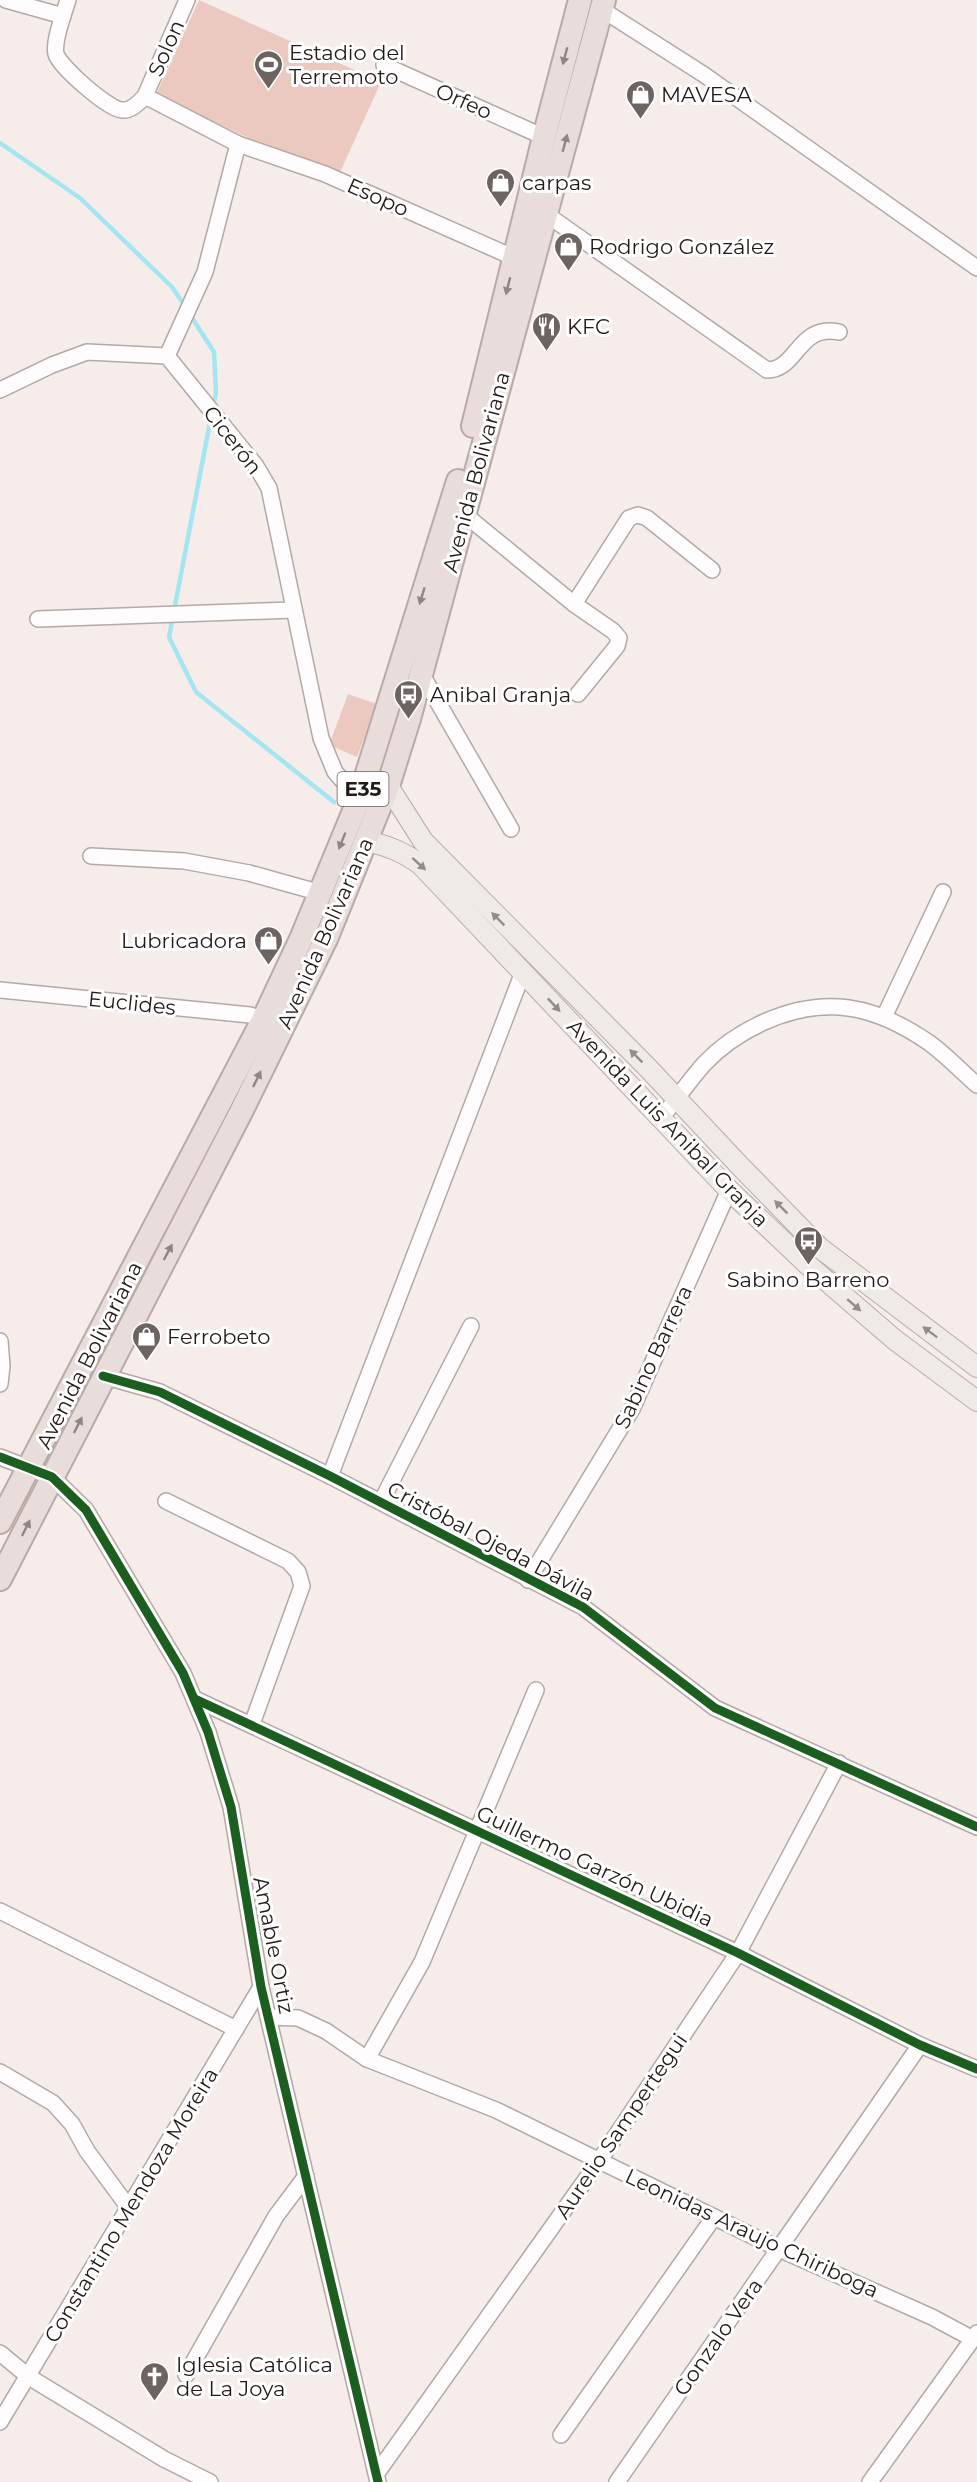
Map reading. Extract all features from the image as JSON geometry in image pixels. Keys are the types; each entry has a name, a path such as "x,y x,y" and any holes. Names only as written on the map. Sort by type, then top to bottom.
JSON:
{"highway":[{"name":"Avenida Bolivariana","path":"0,1522 30,1469 263,1020 321,893 359,799 460,475 580,0"},
{"name":"Avenida Bolivariana","path":"0,1579 242,1110 326,939 367,841 388,786 421,674 603,4"}],"main road":[{"name":"Avenida Luis Anibal Granja","path":"388,786 423,841 677,1098 820,1248 977,1367"},
{"name":"Avenida Luis Anibal Granja","path":"367,841 390,846 407,854 421,865 729,1190 808,1265 895,1340 977,1401"}],"street":[{"path":"6,0 63,16"},
{"path":"68,0 55,48 57,57 74,76 111,107 123,111 136,106 145,96"},
{"name":"Solon","path":"145,96 187,0"},
{"path":"603,4 977,268"},
{"name":"Orfeo","path":"384,65 544,137"},
{"name":"Esopo","path":"145,96 238,144 326,174 515,258"},
{"path":"0,390 52,365 87,352 167,356 205,272 238,144"},
{"path":"546,214 767,370 783,366 810,335 830,330 839,332"},
{"name":"Cicerón","path":"167,356 256,466 269,488 321,738 335,772 359,799"},
{"path":"464,514 574,604 614,631 618,638 617,646 578,694"},
{"path":"574,604 629,518 638,515 647,518 712,570"},
{"path":"38,619 293,609"},
{"path":"421,674 511,829"},
{"path":"92,856 184,861 249,873 321,893"},
{"path":"884,1017 943,892"},
{"path":"330,1476 523,972"},
{"name":"Euclides","path":"0,990 250,1015 263,1020"},
{"path":"661,1118 705,1063 741,1032 788,1011 812,1006 837,1006 884,1017 929,1043 977,1085"},
{"name":"Sabino Barrera","path":"528,1580 632,1409 729,1190"},
{"path":"381,1502 471,1326"},
{"path":"0,1341 2,1366 0,1384"},
{"name":"Cristóbal Ojeda Dávila","path":"104,1376 160,1392 381,1502 583,1607 715,1708 977,1827"},
{"name":"Amable Ortiz","path":"0,1456 52,1478 86,1510 183,1673 195,1699 231,1807 261,1987 377,2478"},
{"path":"166,1502 288,1561 298,1572 302,1586 252,1724"},
{"path":"367,2059 422,1962 536,1690"},
{"name":"Guillermo Garzón Ubidia","path":"195,1699 738,1953 920,2044 977,2069"},
{"name":"Aurelio Sampertegui","path":"377,2478 599,2161 738,1953 839,1763"},
{"path":"0,1911 236,2029"},
{"name":"Constantino Mendoza Moreira","path":"0,2422 261,1987"},
{"name":"Leonidas Araujo Chiriboga","path":"268,2017 298,2018 326,2031 367,2059 496,2110 779,2249 975,2336"},
{"name":"Gonzalo Vera","path":"617,2482 920,2044"},
{"path":"0,2072 52,2103 72,2124 87,2151 129,2208"},
{"path":"186,2375 276,2216 306,2176"},
{"path":"561,2434 714,2217"},
{"path":"870,2482 975,2336"},
{"path":"0,2353 29,2377 164,2459 210,2482"}],"shaded area":[{"name":"Estadio del Terremoto","path":"199,0 381,82 337,179 156,95"},
{"path":"348,694 377,704 357,757 329,745"}],"waterway":[{"path":"0,143 80,198 172,287 185,306"},
{"path":"189,313 214,352 216,393 213,406"},
{"path":"211,417 169,637 196,692 334,802"}],"cycle path":[{"path":"103,1376 160,1392 330,1476 583,1607 715,1708 977,1827"},
{"path":"0,1457 52,1477 86,1510 183,1673 208,1732 231,1807 261,1987 378,2482"},
{"path":"195,1699 738,1953 920,2045 977,2069"}],"place":[{"name":"Estadio del Terremoto","path":"268,90"},
{"name":"MAVESA","path":"640,120"},
{"name":"carpas","path":"501,208"},
{"name":"Rodrigo González","path":"568,272"},
{"name":"KFC","path":"546,352"},
{"name":"Anibal Granja","path":"409,720"},
{"name":"Lubricadora","path":"268,966"},
{"name":"Sabino Barreno","path":"808,1266"},
{"name":"Ferrobeto","path":"146,1362"},
{"name":"Iglesia Católica de La Joya","path":"155,2402"}]}
